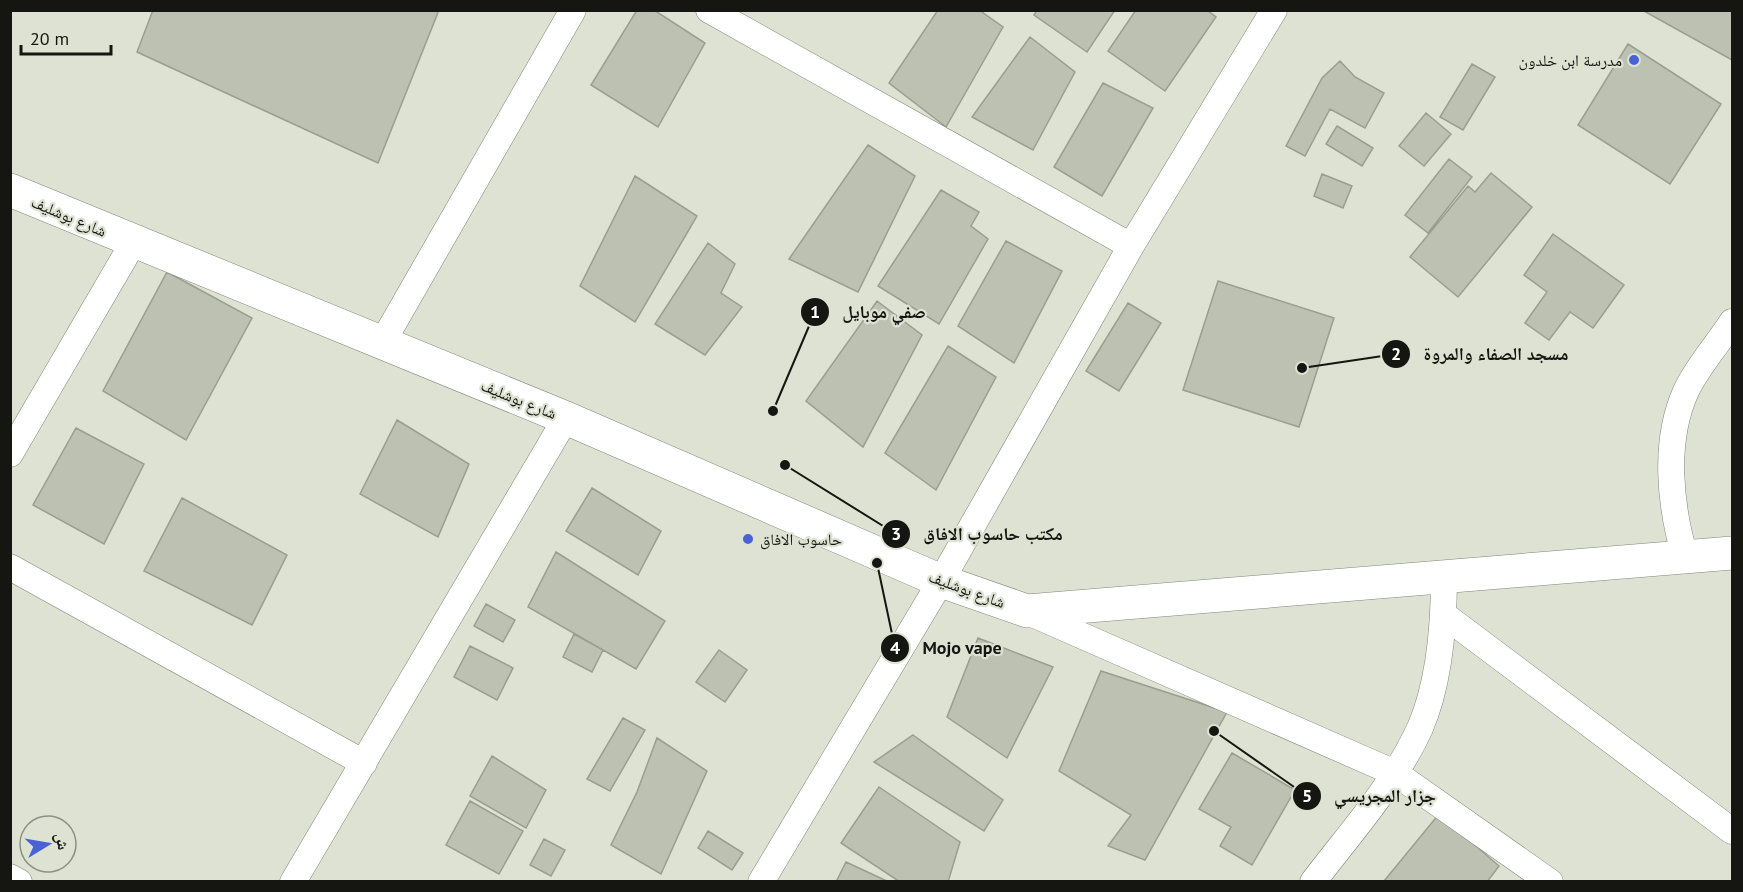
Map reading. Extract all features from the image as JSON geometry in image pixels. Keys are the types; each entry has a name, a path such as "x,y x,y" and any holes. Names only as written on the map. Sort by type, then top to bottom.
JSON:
{"street":[{"path":"382,343 573,10"},
{"path":"709,10 1131,246"},
{"path":"761,882 940,581 1267,13"},
{"name":"شارع بوشليف","path":"10,190 133,243 566,418 940,581 1027,611"},
{"path":"10,454 133,243"},
{"path":"1685,557 1672,500 1673,442 1686,390 1732,322"},
{"path":"297,880 566,418"},
{"path":"1027,611 1732,553"},
{"path":"10,567 364,763"},
{"path":"1313,882 1395,773 1420,727 1434,685 1444,615 1444,576"},
{"path":"1027,611 1395,773 1550,882"},
{"path":"1444,615 1732,831"},
{"path":"10,877 19,882"}],"building":[{"path":"153,10 439,10 378,163 137,52"},
{"path":"637,10 654,10 705,43 658,127 591,85"},
{"path":"938,10 979,10 1003,27 946,127 889,83"},
{"path":"1037,10 1115,10 1087,52 1034,15"},
{"path":"1136,10 1207,10 1216,17 1165,91 1108,51"},
{"path":"1642,10 1732,10 1732,60"},
{"path":"1030,37 1075,72 1033,150 972,117"},
{"path":"1628,44 1721,104 1670,184 1578,125"},
{"path":"1340,61 1355,77 1384,93 1365,128 1330,109 1305,156 1286,146 1322,78"},
{"path":"1472,64 1495,77 1463,130 1440,117"},
{"path":"1103,83 1153,108 1102,196 1054,167"},
{"path":"1426,113 1451,134 1424,166 1399,146"},
{"path":"1337,126 1373,148 1362,166 1326,144"},
{"path":"868,145 915,176 858,292 789,259"},
{"path":"1449,159 1472,177 1428,233 1405,215"},
{"path":"1491,173 1532,207 1458,297 1410,257 1468,186 1475,192"},
{"path":"1322,174 1352,186 1343,208 1314,196"},
{"path":"635,176 697,216 635,322 580,286"},
{"path":"941,190 979,212 971,226 988,239 939,324 878,286"},
{"path":"1553,234 1624,285 1593,328 1570,312 1549,340 1525,323 1547,292 1524,275"},
{"path":"1006,241 1062,271 1014,363 958,326"},
{"path":"708,243 735,264 721,293 742,307 705,355 655,324"},
{"path":"167,272 252,318 186,440 103,391"},
{"path":"1218,281 1334,318 1299,427 1183,390"},
{"path":"877,301 922,335 863,447 806,401"},
{"path":"1128,303 1161,323 1119,391 1086,371"},
{"path":"948,346 996,377 936,490 885,453"},
{"path":"397,420 469,464 438,537 360,494"},
{"path":"76,428 144,464 104,544 33,505"},
{"path":"592,488 661,531 638,575 566,531"},
{"path":"182,498 287,555 252,625 144,571"},
{"path":"556,552 665,621 636,669 528,607"},
{"path":"486,604 515,620 503,642 474,626"},
{"path":"574,634 603,650 592,672 563,657"},
{"path":"978,638 1053,667 1007,758 947,717"},
{"path":"470,646 513,668 497,700 454,677"},
{"path":"719,650 747,670 725,702 696,682"},
{"path":"1101,671 1227,712 1145,860 1108,846 1131,815 1059,771"},
{"path":"623,718 645,730 610,791 587,779"},
{"path":"913,735 1003,800 984,831 874,762"},
{"path":"657,738 707,771 661,874 611,845 637,792"},
{"path":"1232,753 1295,790 1252,865 1220,846 1231,827 1199,809"},
{"path":"492,756 546,790 526,828 470,796"},
{"path":"879,787 960,842 948,882 900,882 841,843"},
{"path":"470,801 523,831 499,874 446,845"},
{"path":"1439,814 1499,866 1487,882 1384,881"},
{"path":"708,831 743,853 732,870 698,848"},
{"path":"544,839 565,850 551,876 530,865"},
{"path":"846,862 889,882 836,882"}],"place":[{"name":"مدرسة ابن خلدون","path":"1634,60"},
{"name":"مسجد الصفاء والمروة","path":"1302,368"},
{"name":"صفي موبايل","path":"773,411"},
{"name":"مكتب حاسوب الافاق","path":"785,465"},
{"name":"حاسوب الافاق","path":"748,539"},
{"name":"Mojo vape","path":"877,563"},
{"name":"جزار المجريسي","path":"1214,731"}]}
